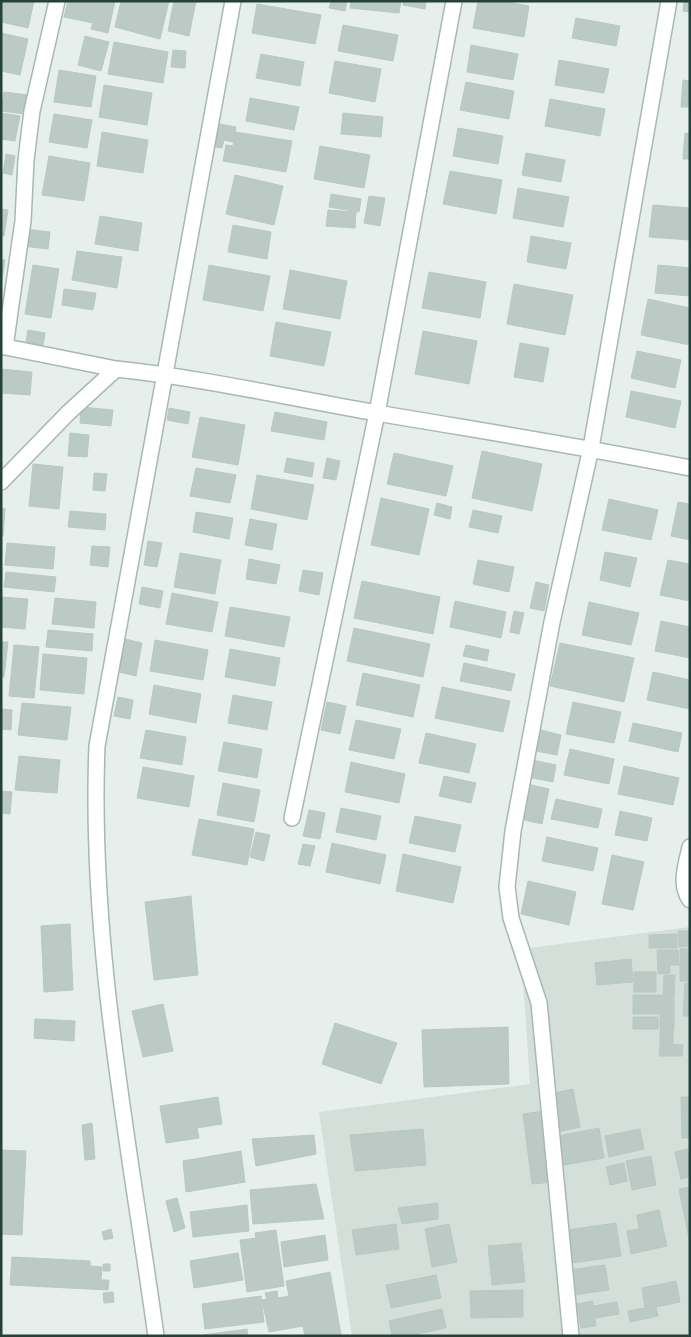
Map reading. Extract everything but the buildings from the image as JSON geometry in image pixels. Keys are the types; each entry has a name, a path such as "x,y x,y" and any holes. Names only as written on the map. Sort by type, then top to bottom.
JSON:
{"street":[{"path":"57,1 32,111 26,160 23,221 3,347 116,369 165,374 377,413 592,448 690,468"},
{"path":"156,1336 103,959 95,791 97,746 102,707 233,1"},
{"path":"292,818 377,413 454,1"},
{"path":"571,1336 539,1003 511,918 507,887 512,831 552,622 592,448 669,1"},
{"path":"1,482 68,413 116,369"},
{"path":"690,847 683,882 684,892 690,900"}],"shaded area":[{"path":"690,927 690,1336 352,1336 319,1112 530,1084 521,949"}]}
